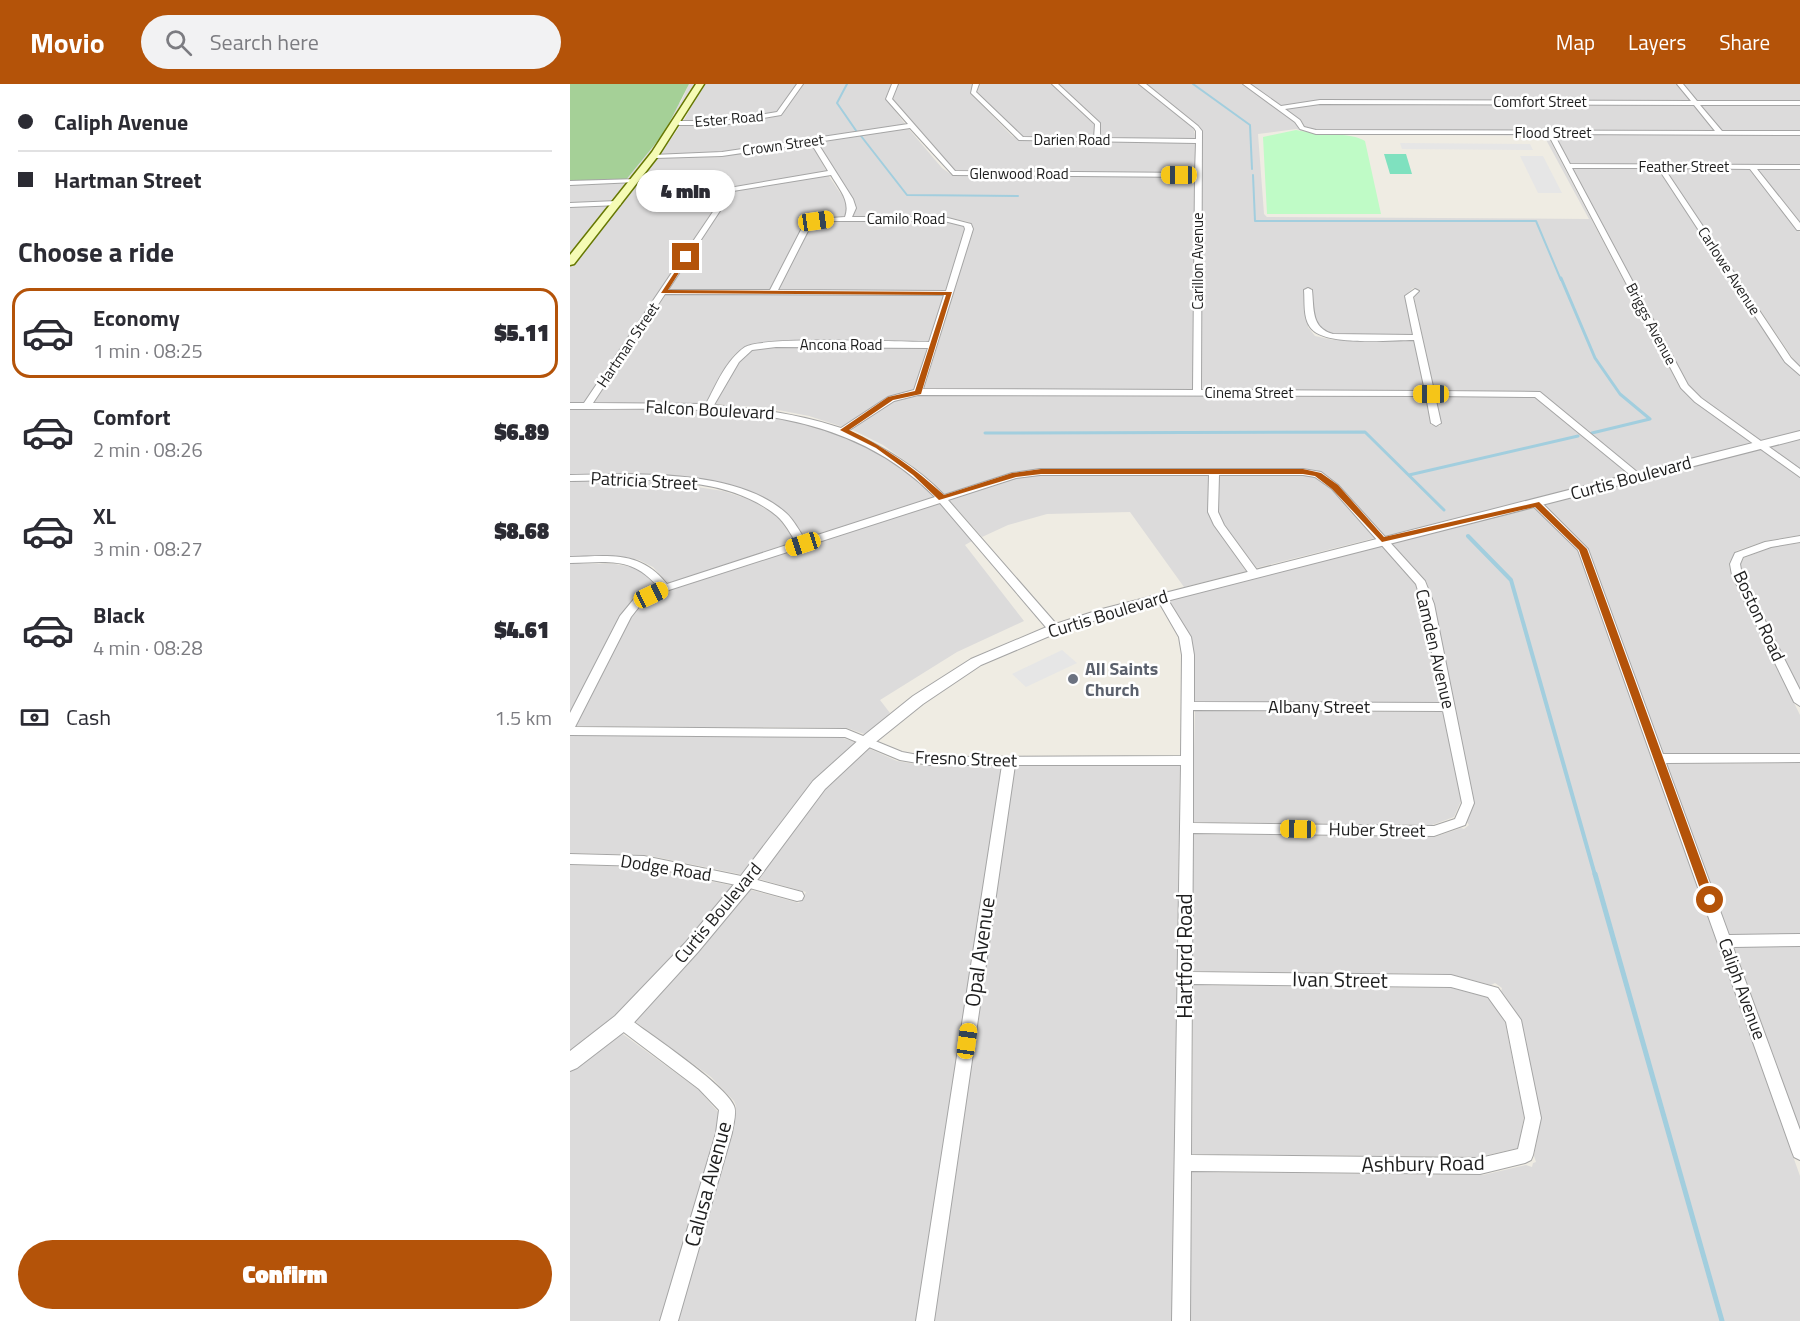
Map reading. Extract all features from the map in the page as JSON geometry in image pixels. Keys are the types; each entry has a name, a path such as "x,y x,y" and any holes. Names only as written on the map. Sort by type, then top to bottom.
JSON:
{"main road":[{"path":"570,262 655,156 679,123 700,84"}],"street":[{"name":"Ester Road","path":"679,123 723,123 779,114 800,84"},
{"name":"Glenwood Road","path":"895,84 889,99 953,173 1199,175"},
{"name":"Darien Road","path":"976,84 973,92 1021,139 1199,141"},
{"path":"1055,84 1098,124 1097,140"},
{"path":"1142,84 1196,127 1199,141"},
{"path":"1246,84 1279,108"},
{"path":"1680,84 1720,133"},
{"name":"Comfort Street","path":"1279,108 1320,102 1800,103"},
{"name":"Flood Street","path":"1279,108 1298,121 1306,131 1800,133"},
{"name":"Crown Street","path":"655,156 722,154 910,126"},
{"name":"Briggs Avenue","path":"1550,133 1684,386 1698,400 1800,474"},
{"path":"773,292 806,228 816,221 848,219 852,208 813,141"},
{"name":"Carillon Avenue","path":"1197,393 1199,141"},
{"name":"Feather Street","path":"1568,166 1800,167"},
{"name":"Carlowe Avenue","path":"1660,167 1788,360 1800,372"},
{"path":"1752,167 1800,228"},
{"name":"Hartman Street","path":"587,406 731,189 831,173"},
{"path":"570,183 636,180"},
{"path":"570,205 617,203"},
{"name":"Camilo Road","path":"848,219 944,219 967,224 969,229 918,392"},
{"path":"1308,290 1312,327 1319,335 1418,338"},
{"path":"1414,291 1410,297 1436,423"},
{"path":"663,292 950,293"},
{"name":"Ancona Road","path":"709,406 735,361 749,348 776,344 932,345"},
{"name":"Cinema Street","path":"844,430 891,399 918,392 1537,394 1636,476"},
{"name":"Falcon Boulevard","path":"570,406 709,406 766,410 844,430 879,447 915,473 942,498 1054,629"},
{"name":"Curtis Boulevard","path":"570,1062 622,1022 692,947 746,882 819,784 918,700 976,663 1054,629 1161,597 1382,540 1537,504 1636,476 1800,435"},
{"path":"1214,471 1213,512 1254,573"},
{"name":"Camden Avenue","path":"570,724 626,616 638,601 665,588 1014,475 1041,472 1303,472 1318,474 1335,487 1421,583 1468,803 1460,822"},
{"name":"Patricia Street","path":"570,478 660,478 726,488 755,497 781,514 803,544"},
{"name":"Caliph Avenue","path":"1537,504 1583,549 1800,1152"},
{"name":"Boston Road","path":"1800,539 1768,544 1739,555 1735,564 1737,575 1800,702"},
{"path":"570,560 618,560 636,564 649,570 665,588"},
{"name":"Hartford Road","path":"1161,597 1185,637 1188,655 1181,1321"},
{"name":"Albany Street","path":"1189,706 1449,707"},
{"name":"Fresno Street","path":"570,730 846,733 900,756 929,761 1186,760"},
{"path":"1658,759 1800,758"},
{"name":"Opal Avenue","path":"925,1321 1009,760"},
{"name":"Huber Street","path":"1185,828 1434,831 1460,822"},
{"name":"Dodge Road","path":"570,859 644,861 746,882 796,896"},
{"path":"1724,940 1800,940"},
{"name":"Ivan Street","path":"1186,978 1452,981 1493,992"},
{"name":"Ashbury Road","path":"1184,1163 1480,1166 1525,1155 1533,1118 1513,1020 1493,992"},
{"name":"Calusa Avenue","path":"622,1022 705,1084 727,1108 724,1133 669,1321"}],"shaded area":[{"path":"689,84 697,84 675,123 615,201 570,203 570,182 681,102"},
{"path":"703,84 797,84 776,113 724,121 683,122"},
{"path":"803,84 892,84 886,99 906,125 722,153 660,154 681,125 724,124 782,114"},
{"path":"898,84 973,84 970,93 1012,136 1020,140 1196,142 1196,173 955,172 892,98"},
{"path":"979,84 1052,84 1095,125 1094,139 1023,138 976,92"},
{"path":"1058,84 1139,84 1193,127 1196,139 1101,139 1101,124"},
{"path":"1146,84 1242,84 1295,121 1302,131 1296,129 1258,134 1264,214 1267,217 1589,219 1544,136 1320,134 1547,135 1679,386 1695,401 1752,443 1637,472 1540,393 1434,391 1414,297 1420,290 1413,288 1405,296 1413,335 1333,335 1316,327 1312,288 1305,288 1308,327 1315,336 1333,340 1414,340 1425,391 1202,391 1202,132 1199,126"},
{"path":"1249,84 1677,84 1691,101 1320,101 1281,106"},
{"path":"1683,84 1800,84 1800,101 1697,101"},
{"path":"1321,103 1693,104 1715,132 1316,131 1305,128 1301,120 1284,109"},
{"path":"1699,104 1800,104 1800,132 1722,132"},
{"path":"908,128 942,168 952,175 1196,176 1193,391 924,390 973,229 969,222 945,217 852,217 856,208 817,142"},
{"path":"1800,134 1800,165 1571,165 1554,135"},
{"path":"811,143 827,172 727,189 585,403 570,403 570,267 657,157 722,155"},
{"path":"1400,143 1530,144 1533,150 1402,149"},
{"path":"1520,156 1543,156 1562,193 1538,193"},
{"path":"1572,168 1658,168 1784,360 1800,375 1800,432 1760,441 1702,399 1688,385"},
{"path":"1664,168 1749,168 1800,232 1800,369"},
{"path":"1756,168 1800,168 1800,223"},
{"path":"828,175 845,200 848,209 845,217 816,220 802,228 770,290 669,290 734,190"},
{"path":"612,205 570,257 570,206"},
{"path":"943,221 963,225 965,229 946,291 778,290 809,228 818,223"},
{"path":"666,294 945,295 929,343 749,345 734,355 706,404 594,403"},
{"path":"775,347 927,347 914,390 888,397 843,427 809,416 768,408 715,404 739,361 752,350"},
{"path":"918,395 1426,396 1431,425 1440,426 1436,396 1535,397 1629,474 1534,501 1384,536 1338,485 1322,472 1303,468 1040,469 1013,472 944,494 919,471 883,445 851,429 893,401"},
{"path":"570,409 707,409 763,413 804,422 875,449 911,475 935,498 807,539 786,512 759,495 729,485 661,475 570,475"},
{"path":"1800,439 1800,470 1768,447"},
{"path":"1760,449 1800,478 1800,535 1765,541 1736,551 1729,563 1731,575 1800,715 1800,753 1662,753 1588,549 1544,505"},
{"path":"1209,474 1208,513 1215,527 1246,571 1184,587 1130,512 1047,514 1008,525 982,537 949,500 1016,478 1041,475"},
{"path":"1219,474 1315,477 1331,489 1375,538 1256,568 1218,512"},
{"path":"570,481 658,481 723,491 751,500 777,516 796,543 668,583 653,567 639,560 620,556 570,556"},
{"path":"940,503 972,541 965,545 1024,621 957,652 880,700 890,713 867,735 847,728 576,726 632,616 642,603 667,591"},
{"path":"1535,508 1578,550 1800,1176 1800,1321 1190,1321 1192,1172 1483,1175 1526,1165 1532,1167 1536,1162 1534,1156 1541,1118 1520,1020 1501,992 1502,988 1495,983 1491,985 1450,974 1193,971 1192,834 1435,837 1464,829 1469,825 1467,822 1474,803 1433,603 1426,581 1390,542"},
{"path":"1800,543 1800,690 1742,575 1740,565 1744,558 1772,547"},
{"path":"1380,544 1416,584 1442,703 1195,702 1194,655 1190,636 1168,600"},
{"path":"570,563 615,564 632,567 644,573 657,588 635,598 621,615 570,713"},
{"path":"1062,650 1077,663 1026,687 1012,674"},
{"path":"1195,711 1444,712 1461,801 1454,817 1432,825 1192,822"},
{"path":"570,735 843,738 857,743 744,875 646,855 570,853"},
{"path":"868,748 897,761 926,766 1002,766 916,1321 678,1321 732,1133 736,1106 711,1077 633,1020 747,889 799,903 806,892 756,878 824,787"},
{"path":"1800,763 1800,934 1729,934 1666,764"},
{"path":"1014,765 1180,765 1172,1321 934,1321"},
{"path":"570,865 640,867 734,886 686,944 617,1018 570,1054"},
{"path":"1734,947 1800,947 1800,1130"},
{"path":"1193,985 1452,988 1489,998 1505,1022 1524,1117 1518,1148 1478,1157 1192,1154"},
{"path":"620,1032 699,1090 718,1112 716,1134 660,1321 570,1321 570,1071"}],"green space":[{"path":"570,84 689,84 664,133 625,181 570,182"},
{"path":"1296,130 1352,136 1365,141 1381,214 1267,214 1263,137"},
{"path":"1384,154 1406,154 1412,174 1390,174"}],"waterway":[{"path":"847,84 837,103 857,132"},
{"path":"1193,84 1250,125 1252,169"},
{"path":"861,136 907,195 1018,196"},
{"path":"1253,175 1255,221 1536,221 1561,280"},
{"path":"1561,278 1595,358 1620,394 1650,419 1592,433"},
{"path":"985,433 1365,432 1444,510"},
{"path":"1409,475 1578,436"},
{"path":"1468,536 1511,580 1595,875"},
{"path":"1595,874 1722,1321"}],"place":[{"name":"All Saints Church","path":"1073,679"}],"route":[{"path":"686,257 663,292 950,293 918,392 891,399 844,430 879,447 915,473 942,498 1014,475 1041,472 1303,472 1318,474 1335,487 1382,540 1537,504 1583,549 1710,900"}]}
